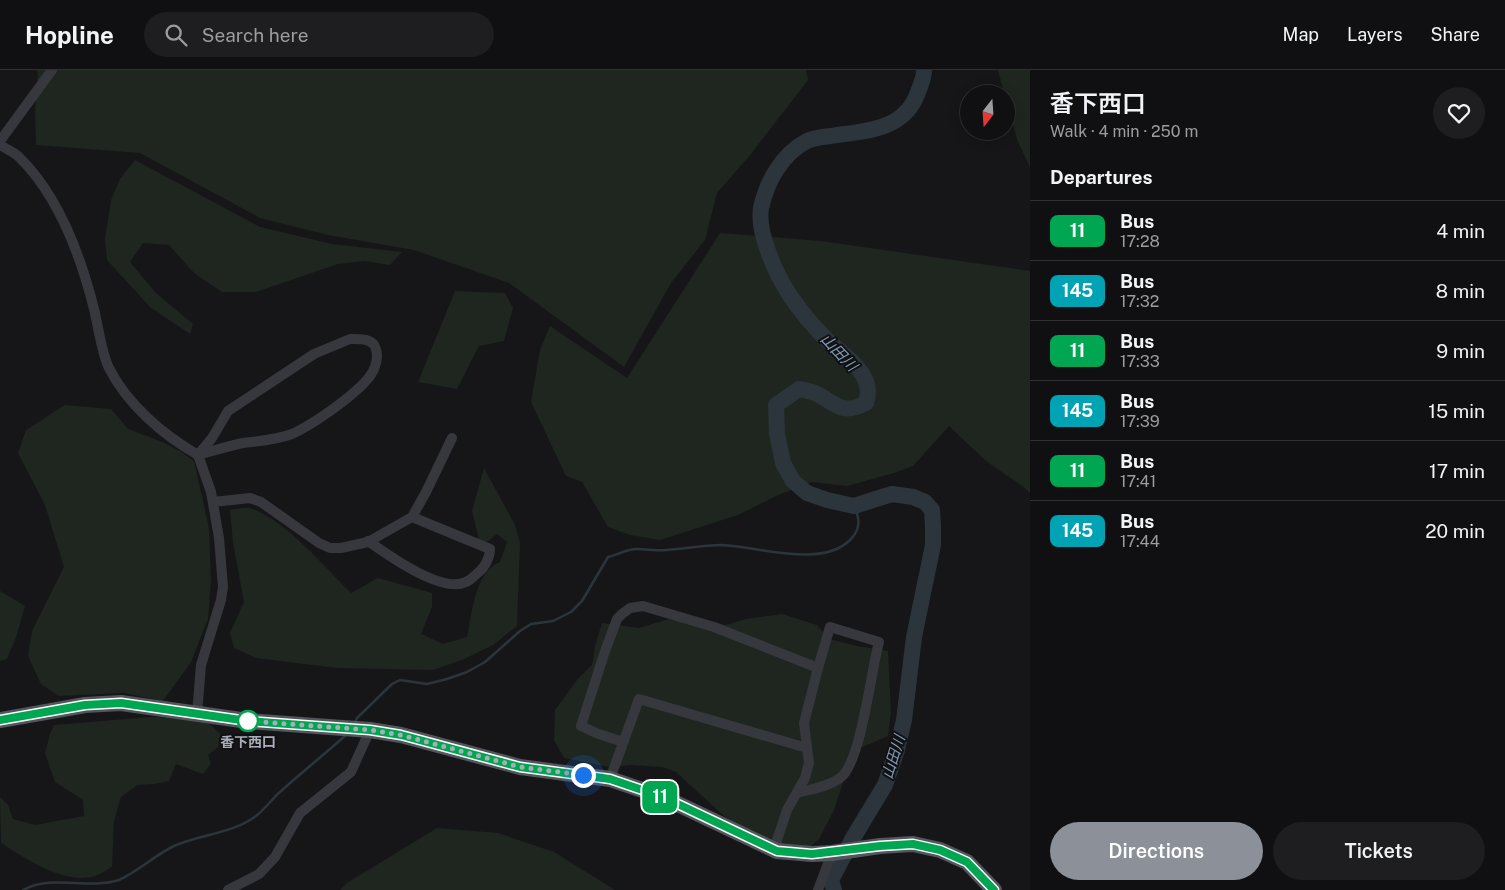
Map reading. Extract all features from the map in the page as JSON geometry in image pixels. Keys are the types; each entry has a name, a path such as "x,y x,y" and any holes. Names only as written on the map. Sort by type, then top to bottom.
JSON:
{"main road":[{"path":"0,720 85,705 121,703 248,721 359,729 401,735 520,767 610,779 663,797 777,851 812,854 913,844 940,850 967,862 994,890"}],"street":[{"path":"0,141 52,70"},
{"path":"0,145 18,156 43,185 70,235 88,288 106,361 116,380 140,410 185,447 198,454 292,434 320,419 353,393 372,373 377,362 376,348 373,343 361,339 350,339 314,354 228,411 212,438 198,454"},
{"path":"213,502 250,498 261,502 319,543 330,548 341,548 368,541 412,517 452,438"},
{"path":"197,714 201,665 221,600 223,587 219,538 213,502 198,454"},
{"path":"368,541 415,570 452,585 466,582 482,570 490,555 490,549 412,517"},
{"path":"623,742 581,726 617,620 630,608 643,606 714,627 818,668"},
{"path":"777,851 777,840 787,810 805,778 810,764 804,723 830,628 879,642 860,732 850,765 842,777 829,784 797,793"},
{"path":"610,779 639,699 807,748"},
{"path":"228,890 259,874 274,857 300,813 351,772 359,729"},
{"path":"818,890 842,851"}],"shaded area":[{"path":"36,70 806,70 808,80 751,154 717,193 705,240 671,283 624,367 509,283 414,250 328,235 260,218 140,153 36,145 35,110 38,73"},
{"path":"998,70 1030,70 1030,167 1015,132 1015,85 1002,85"},
{"path":"135,160 260,227 332,244 402,252 390,265 364,261 338,264 256,292 222,292 194,273 169,245 143,243 130,262 156,293 193,324 190,334 150,307 107,260 105,239 111,200 120,179"},
{"path":"720,233 821,241 1030,271 1030,493 986,461 949,426 913,466 894,473 847,486 812,482 776,496 738,515 660,540 630,535 608,527 582,482 566,476 531,402 540,350 550,326 627,378"},
{"path":"455,291 505,293 513,308 504,341 479,346 457,389 418,382"},
{"path":"65,405 111,409 128,429 160,441 180,451 194,461 209,528 211,580 208,619 191,662 163,701 124,693 58,696 41,684 28,656 32,631 64,567 45,505 18,453 26,430"},
{"path":"484,468 515,525 520,543 517,626 493,645 462,660 433,670 337,668 256,658 234,648 230,633 244,602 233,543 230,510 245,508 251,508 266,515 292,534 351,593 378,578 432,593 432,607 421,634 443,644 467,637 473,606 480,584 485,574 500,562 507,542 497,534 487,542 479,540 472,511"},
{"path":"0,591 25,606 7,659 0,661"},
{"path":"782,614 817,625 829,639 888,651 891,712 888,736 858,749 845,776 834,810 819,839 806,850 768,844 724,816 676,772 662,767 630,765 609,767 564,758 554,740 555,710 577,680 592,665 602,623 639,628 669,619 726,625 746,619"},
{"path":"150,717 191,718 211,725 221,735 218,747 208,755 211,764 203,774 176,764 169,781 137,785 121,797 114,821 112,867 91,877 68,876 44,868 1,843 0,797 8,805 13,819 35,825 84,816 83,800 55,782 45,753 54,725"},
{"path":"437,828 498,833 554,852 615,890 340,890 347,883"}],"waterway":[{"name":"山田川","path":"834,890 831,880 853,838 885,785 897,750 904,720 914,637 933,545 932,510 925,502 913,497 892,494 854,506 807,493 793,481 783,463 777,434 776,405 799,389 815,393 839,407 857,407 866,403 868,386 856,366 831,344 790,296 771,259 762,231 760,213 767,188 777,169 790,153 810,140 862,132 885,126 896,120 912,104 921,84 924,70"},
{"path":"354,724 357,718 392,684 400,680 427,684 467,672 485,662 520,631 531,624 553,621 571,612 582,601 608,557 633,549 663,550 721,545 788,554 806,555 823,553 838,549 854,536 858,528 854,506"},
{"path":"23,890 34,885 46,883 95,884 119,880 174,846 237,827 256,816 280,792 347,734"}],"bus line":[{"name":"11","path":"0,720 85,705 121,703 248,721 370,730 401,735 520,767 610,779 663,797 737,834 777,851 812,854 832,853 880,846 913,844 940,850 967,862 994,890"}],"place":[{"name":"香下西口","path":"248,721"}],"route":[{"path":"248,721 370,730 401,735 520,767 583,775"}]}
